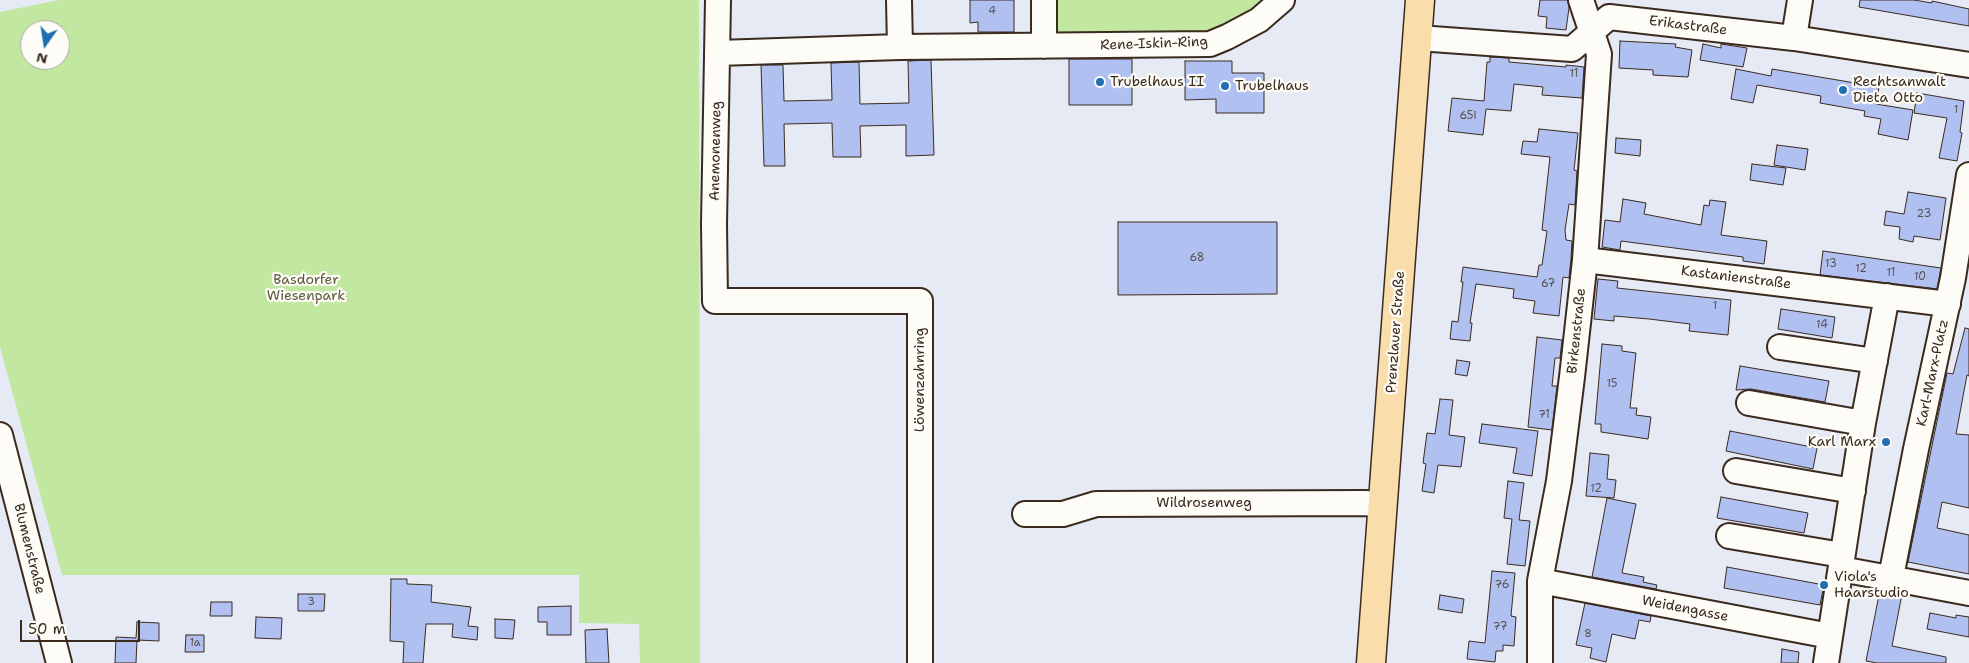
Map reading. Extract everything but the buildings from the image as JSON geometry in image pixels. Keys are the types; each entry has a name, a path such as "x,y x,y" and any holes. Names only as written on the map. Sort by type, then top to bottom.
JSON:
{"main road":[{"name":"Prenzlauer Straße","path":"1371,663 1420,0"}],"street":[{"name":"Anemonenweg","path":"715,301 714,224 718,0"},
{"path":"900,0 900,47"},
{"path":"1034,46 1044,0"},
{"name":"Rene-Iskin-Ring","path":"718,53 900,47 1210,44 1228,38 1259,20 1282,0"},
{"name":"Birkenstraße","path":"1540,663 1540,581 1559,481 1584,260 1599,54 1582,0"},
{"path":"1794,38 1800,0"},
{"name":"Erikastraße","path":"1418,38 1572,49 1609,16 1794,38 1969,65"},
{"path":"1948,304 1969,175"},
{"name":"Kastanienstraße","path":"1584,260 1887,296"},
{"path":"1826,663 1863,423 1887,296"},
{"name":"Karl-Marx-Platz","path":"1887,296 1948,304 1916,448 1891,577"},
{"name":"Löwenzahnring","path":"715,301 920,301 920,663"},
{"path":"1780,347 1874,361"},
{"path":"1749,404 1863,423"},
{"name":"Blumenstraße","path":"0,435 59,663"},
{"path":"1736,471 1853,491"},
{"name":"Wildrosenweg","path":"1025,514 1063,514 1096,504 1365,503 1384,505"},
{"path":"1729,536 1842,562 1891,577 1969,593"},
{"name":"Weidengasse","path":"1540,581 1830,636"}],"green space":[{"name":"Basdorfer Wiesenpark","path":"59,0 699,0 700,663 640,663 639,624 579,623 579,575 62,575 0,347 0,12"},
{"path":"1052,0 1274,0 1210,39 1052,40"}],"place":[{"name":"Trubelhaus II","path":"1100,82"},
{"name":"Trubelhaus","path":"1225,86"},
{"name":"Rechtsanwalt Dieta Otto","path":"1843,90"},
{"name":"Karl Marx","path":"1886,442"},
{"name":"Viola's Haarstudio","path":"1824,585"}]}
